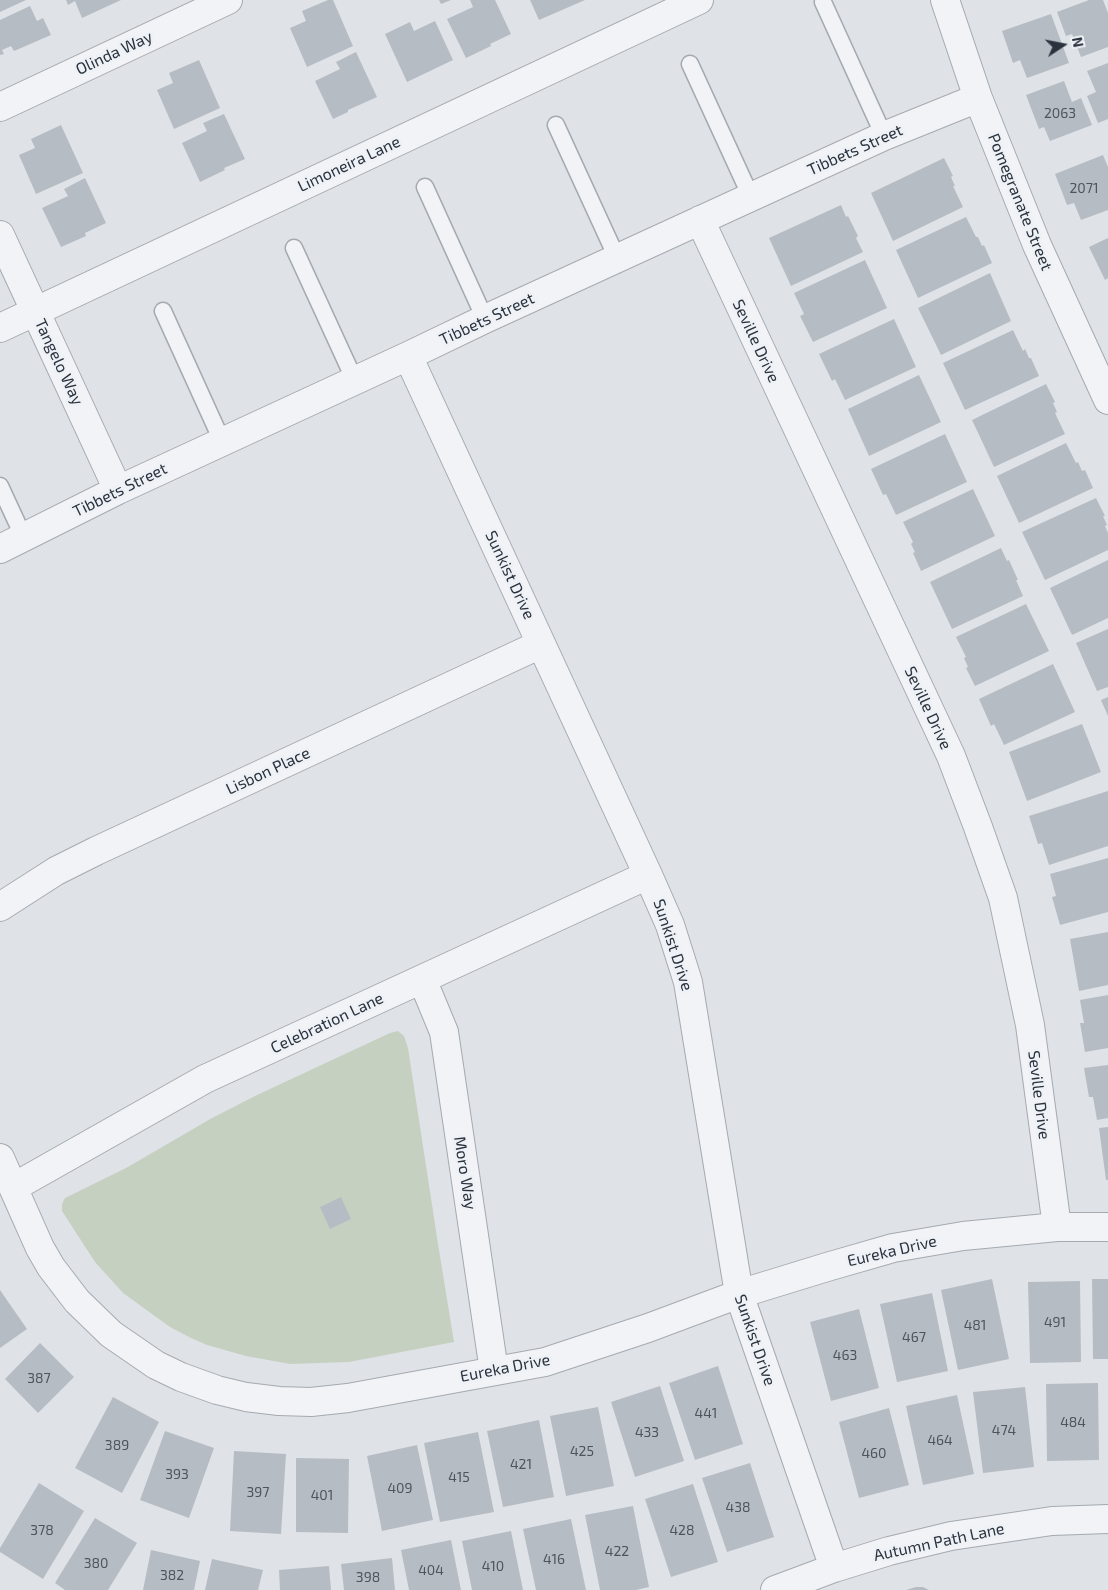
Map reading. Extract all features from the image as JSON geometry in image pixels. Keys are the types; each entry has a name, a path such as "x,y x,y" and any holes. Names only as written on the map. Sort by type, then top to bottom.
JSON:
{"street":[{"name":"Limoneira Lane","path":"0,328 699,0"},
{"name":"Pomegranate Street","path":"945,0 978,98 1037,245 1108,400"},
{"name":"Olinda Way","path":"0,107 217,2"},
{"name":"Tibbets Street","path":"0,549 118,490 408,356 485,318 884,136 978,98"},
{"name":"Seville Drive","path":"700,220 952,756 978,827 1003,898 1030,1025 1057,1227"},
{"name":"Tangelo Way","path":"0,235 118,490"},
{"name":"Sunkist Drive","path":"408,356 670,925 688,982 739,1294 834,1568"},
{"name":"Lisbon Place","path":"0,907 56,871 96,851 541,644"},
{"name":"Celebration Lane","path":"14,1186 206,1080 648,875"},
{"name":"Moro Way","path":"422,979 444,1032 494,1370"},
{"name":"Eureka Drive","path":"0,1158 40,1248 55,1273 77,1301 111,1334 156,1365 201,1385 246,1397 279,1402 320,1402 348,1398 545,1362 648,1328 739,1294 893,1248 963,1236 1057,1227 1108,1228"},
{"name":"Autumn Path Lane","path":"774,1590 889,1550 951,1536 1052,1521 1108,1519"}],"lane":[{"path":"823,2 884,136"},
{"path":"690,64 751,197"},
{"path":"556,125 617,258"},
{"path":"425,187 485,318"},
{"path":"294,248 355,380"},
{"path":"163,312 222,441"},
{"path":"0,486 24,538"}],"green space":[{"path":"398,1031 404,1036 408,1048 454,1342 349,1362 290,1364 246,1356 207,1345 170,1327 123,1293 95,1262 62,1211 62,1204 65,1198 126,1168 212,1118 257,1095"}],"building":[{"path":"0,0 26,0 0,12"},
{"path":"66,0 121,0 82,18 75,1 68,5"},
{"path":"328,0 333,0 353,46 307,67 290,28 306,21 302,11"},
{"path":"439,0 451,0 441,4"},
{"path":"470,0 495,0 511,34 466,58 447,19 473,7"},
{"path":"530,0 585,0 539,20"},
{"path":"1089,0 1103,0 1108,13 1108,47 1081,57 1072,34 1066,36 1057,12"},
{"path":"30,6 37,21 43,18 51,35 14,51 11,46 2,50 4,54 0,55 0,20"},
{"path":"1051,14 1069,63 1027,78 1020,60 1013,63 1002,31"},
{"path":"435,21 453,60 407,82 385,34 410,22 414,31"},
{"path":"356,52 377,97 333,119 315,81 340,69 336,62"},
{"path":"199,60 220,108 174,129 157,90 173,83 169,73"},
{"path":"1108,63 1108,119 1098,123 1087,96 1096,92 1087,71"},
{"path":"1064,81 1072,102 1081,98 1092,125 1050,141 1044,127 1039,129 1026,95"},
{"path":"224,114 245,159 224,168 225,170 200,182 182,143 207,131 203,123"},
{"path":"61,125 83,173 36,194 19,155 35,148 31,139"},
{"path":"1103,155 1108,167 1108,210 1081,220 1074,203 1067,205 1055,174"},
{"path":"944,158 953,176 951,177 955,186 953,186 963,207 893,241 871,193"},
{"path":"85,178 106,223 85,233 86,236 61,247 42,208 68,196 64,189"},
{"path":"841,205 858,236 856,238 863,252 791,286 769,238"},
{"path":"966,217 976,237 978,237 982,246 984,245 992,263 918,298 896,250"},
{"path":"1108,238 1108,278 1105,280 1089,247"},
{"path":"865,260 887,308 813,342 800,316 804,314 794,293"},
{"path":"990,273 1011,321 941,355 918,308"},
{"path":"894,319 916,367 845,400 835,379 832,381 819,354"},
{"path":"1013,330 1023,351 1025,349 1029,358 1031,358 1039,376 965,410 943,363"},
{"path":"919,375 941,422 869,456 848,409"},
{"path":"1046,384 1055,402 1053,403 1057,412 1055,413 1065,434 994,467 972,420"},
{"path":"945,434 967,482 896,515 886,494 883,495 871,469"},
{"path":"1066,443 1076,463 1078,462 1082,471 1085,470 1093,488 1019,523 997,476"},
{"path":"973,489 995,536 921,571 913,553 915,552 911,544 913,542 903,522"},
{"path":"1096,498 1105,516 1103,516 1107,525 1105,526 1108,533 1108,550 1045,580 1022,532"},
{"path":"1001,548 1007,561 1009,560 1023,596 952,629 930,582"},
{"path":"1108,560 1108,618 1072,635 1050,588"},
{"path":"1026,604 1049,651 975,686 966,668 968,667 964,658 966,657 956,637"},
{"path":"1108,629 1108,687 1097,691 1076,643"},
{"path":"1053,664 1075,712 1004,745 994,724 991,726 979,699"},
{"path":"1108,697 1108,716 1101,700"},
{"path":"1082,724 1101,772 1027,801 1009,752"},
{"path":"1108,791 1108,846 1049,865 1042,843 1038,844 1029,816"},
{"path":"1108,858 1108,912 1060,925 1052,897 1056,896 1050,874"},
{"path":"1108,932 1108,985 1079,991 1070,939"},
{"path":"1108,995 1108,1048 1085,1052 1080,1023 1084,1023 1080,1000"},
{"path":"1108,1065 1108,1118 1097,1120 1093,1097 1089,1097 1084,1068"},
{"path":"1108,1127 1108,1180 1106,1180 1099,1128"},
{"path":"341,1197 351,1219 330,1229 320,1207"},
{"path":"992,1279 1009,1359 958,1370 941,1290"},
{"path":"1092,1279 1108,1279 1108,1359 1093,1359"},
{"path":"1080,1281 1081,1362 1030,1363 1028,1282"},
{"path":"0,1290 27,1329 0,1348"},
{"path":"932,1293 948,1371 897,1382 880,1304"},
{"path":"859,1309 879,1388 831,1401 810,1322"},
{"path":"40,1343 74,1377 38,1413 5,1379"},
{"path":"718,1366 743,1444 695,1460 669,1383"},
{"path":"1098,1383 1099,1460 1047,1461 1046,1384"},
{"path":"660,1386 684,1461 635,1477 611,1402"},
{"path":"1025,1387 1034,1467 983,1473 973,1392"},
{"path":"957,1395 974,1474 923,1485 906,1406"},
{"path":"113,1397 159,1422 122,1493 75,1468"},
{"path":"598,1407 614,1486 566,1496 550,1416"},
{"path":"889,1408 909,1485 859,1498 839,1422"},
{"path":"539,1420 554,1497 503,1507 487,1431"},
{"path":"165,1431 214,1448 189,1518 140,1500"},
{"path":"478,1432 494,1512 440,1522 424,1443"},
{"path":"417,1445 433,1520 382,1531 367,1456"},
{"path":"234,1451 286,1454 281,1534 230,1531"},
{"path":"296,1458 349,1459 348,1533 296,1532"},
{"path":"750,1463 774,1537 727,1552 702,1478"},
{"path":"39,1483 84,1511 43,1579 0,1552 0,1548"},
{"path":"693,1484 718,1562 671,1577 645,1499"},
{"path":"633,1506 649,1587 636,1590 600,1590 585,1515"},
{"path":"95,1518 137,1543 108,1590 65,1590 55,1583"},
{"path":"571,1519 586,1590 536,1590 523,1529"},
{"path":"511,1531 523,1590 472,1590 462,1541"},
{"path":"451,1540 461,1590 409,1590 401,1550"},
{"path":"151,1550 200,1561 194,1590 143,1590"},
{"path":"392,1558 395,1590 344,1590 341,1564"},
{"path":"212,1559 263,1570 258,1590 205,1590"},
{"path":"329,1566 331,1590 280,1590 279,1570"},
{"path":"923,1587 929,1590 906,1590"}]}
